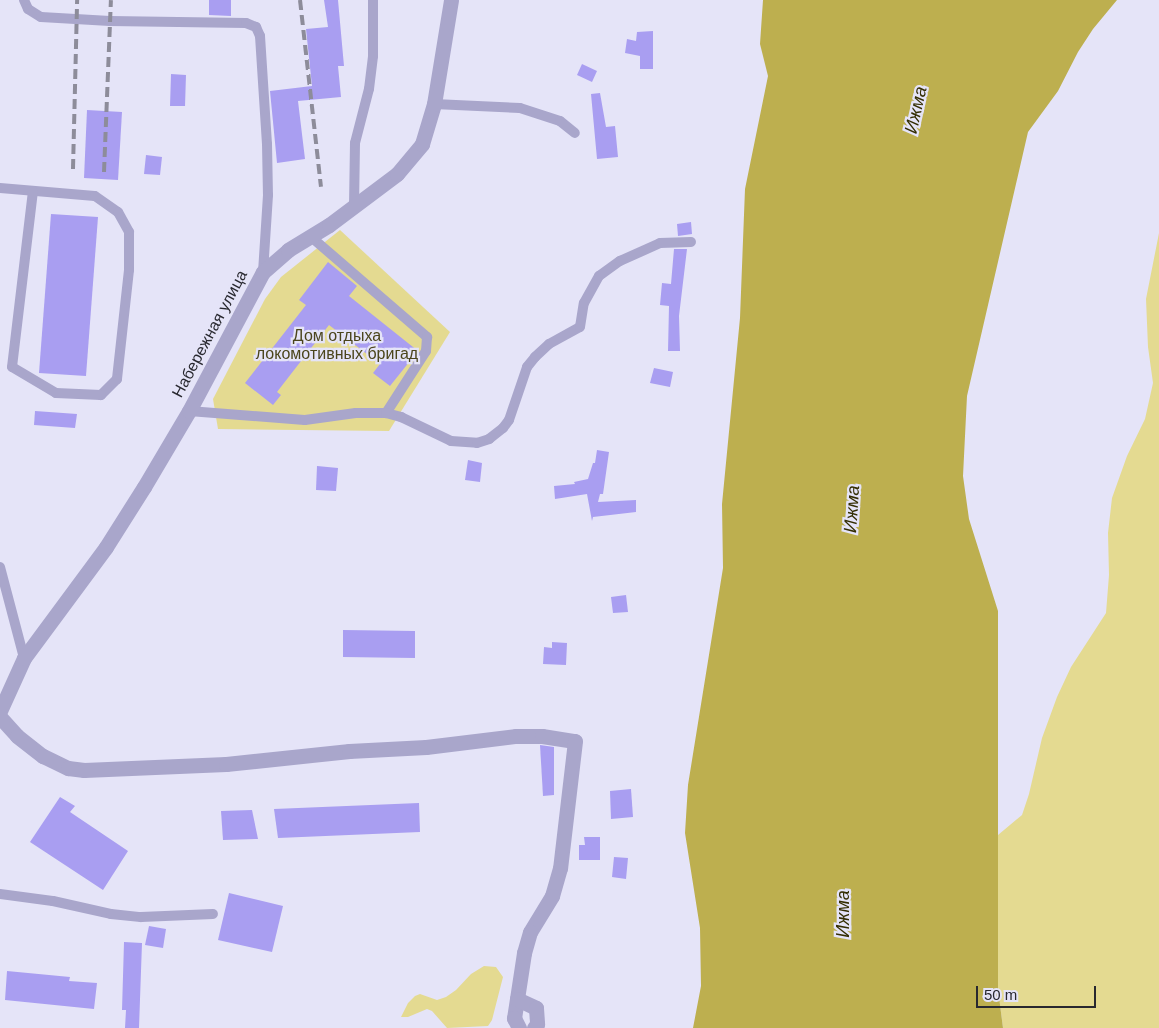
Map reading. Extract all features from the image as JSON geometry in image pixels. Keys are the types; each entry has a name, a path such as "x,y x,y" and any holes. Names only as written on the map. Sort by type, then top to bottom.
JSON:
{"street":[{"name":"Набережная улица","path":"0,711 24,658 106,547 189,411 263,272 288,250 354,206 396,174 412,158 422,144 434,104 451,0"},
{"path":"0,716 17,736 43,756 68,768 84,770 226,764 349,751 426,747 516,736 558,737 575,740 560,868 552,896 535,924 527,942 514,1018 519,1028"},
{"path":"517,999 536,1008 537,1024 534,1028"}],"lane":[{"path":"24,0 28,9 40,17 110,21 246,23 256,27 260,36 267,144 268,195 263,272"},
{"path":"354,206 354,143 369,89 373,56 373,0"},
{"path":"434,104 520,108 560,121 575,133"},
{"path":"0,188 96,196 118,212 129,232 129,270 116,379 100,395 56,393 12,367 33,191"},
{"path":"310,236 427,337 426,351 386,413"},
{"path":"189,411 305,420 356,413 386,413 401,417 451,441 477,442 489,439 503,428 509,420 527,367 535,357 549,344 580,327 584,302 599,276 620,261 660,243 691,242"},
{"path":"0,567 24,658"},
{"path":"0,894 53,901 118,915 141,917 213,914"}],"green space":[{"name":"Дом отдыха локомотивных бригад","path":"340,230 450,332 389,431 218,429 213,399 265,299 281,277"},
{"path":"1159,233 1159,1028 1003,1028 998,989 998,835 1022,815 1042,738 1057,697 1071,667 1106,613 1109,575 1108,533 1112,498 1127,456 1145,419 1153,383 1148,347 1146,299"},
{"path":"484,966 496,967 503,977 492,1020 488,1026 447,1028 432,1011 427,1009 408,1017 401,1017 408,1003 415,996 420,994 437,1000 446,997 456,990 471,974"}],"water":[{"name":"Ижма","path":"763,0 1117,0 1093,29 1078,52 1058,91 1028,132 967,396 963,476 969,519 998,611 998,989 1003,1028 693,1028 701,986 700,928 685,833 688,785 723,568 722,504 740,318 745,189 768,76 760,44"}],"building":[{"path":"209,0 231,0 231,16 209,15"},
{"path":"324,0 338,0 344,66 338,66 341,97 298,101 305,159 277,163 270,91 312,86 306,29 328,27"},
{"path":"653,31 653,69 640,69 640,56 625,53 627,39 636,41 637,32"},
{"path":"582,64 597,71 592,82 577,75"},
{"path":"171,74 186,75 185,106 170,106"},
{"path":"600,93 606,127 615,126 618,157 597,159 591,94"},
{"path":"87,110 122,112 118,180 84,178"},
{"path":"146,155 162,157 160,175 144,174"},
{"path":"51,214 98,217 86,376 39,373"},
{"path":"691,222 692,234 678,236 677,224"},
{"path":"674,249 687,249 679,316 680,351 668,351 669,306 660,305 662,283 671,284"},
{"path":"328,262 357,286 349,296 418,351 390,386 373,373 380,364 329,325 277,392 281,395 273,405 245,383 306,305 299,300"},
{"path":"654,368 673,372 670,387 650,383"},
{"path":"35,411 77,414 75,428 34,425"},
{"path":"597,450 609,452 603,494 600,494 598,502 636,500 636,512 593,517 592,521 587,494 555,499 554,486 575,484 574,482 588,479 593,463 595,463"},
{"path":"468,460 482,463 480,482 465,480"},
{"path":"317,466 338,468 336,491 316,490"},
{"path":"626,595 628,612 613,613 611,597"},
{"path":"343,630 415,631 415,658 343,657"},
{"path":"552,642 567,643 566,665 543,664 544,647 552,648"},
{"path":"540,745 554,747 554,795 543,796"},
{"path":"631,789 633,817 611,819 610,791"},
{"path":"60,797 75,806 70,812 128,851 103,890 30,842"},
{"path":"419,803 420,832 278,838 274,809"},
{"path":"252,810 258,839 223,840 221,811"},
{"path":"584,837 600,837 600,860 579,860 579,845 585,845"},
{"path":"614,857 628,858 626,879 612,877"},
{"path":"229,893 283,906 272,952 218,940"},
{"path":"149,926 166,929 163,948 145,945"},
{"path":"124,942 142,943 139,1028 125,1028 126,1010 122,1010"},
{"path":"7,971 70,977 69,981 97,983 94,1009 5,1000"}],"railway":[{"path":"73,169 77,0"},
{"path":"104,172 111,0"},
{"path":"300,0 321,187"}]}
